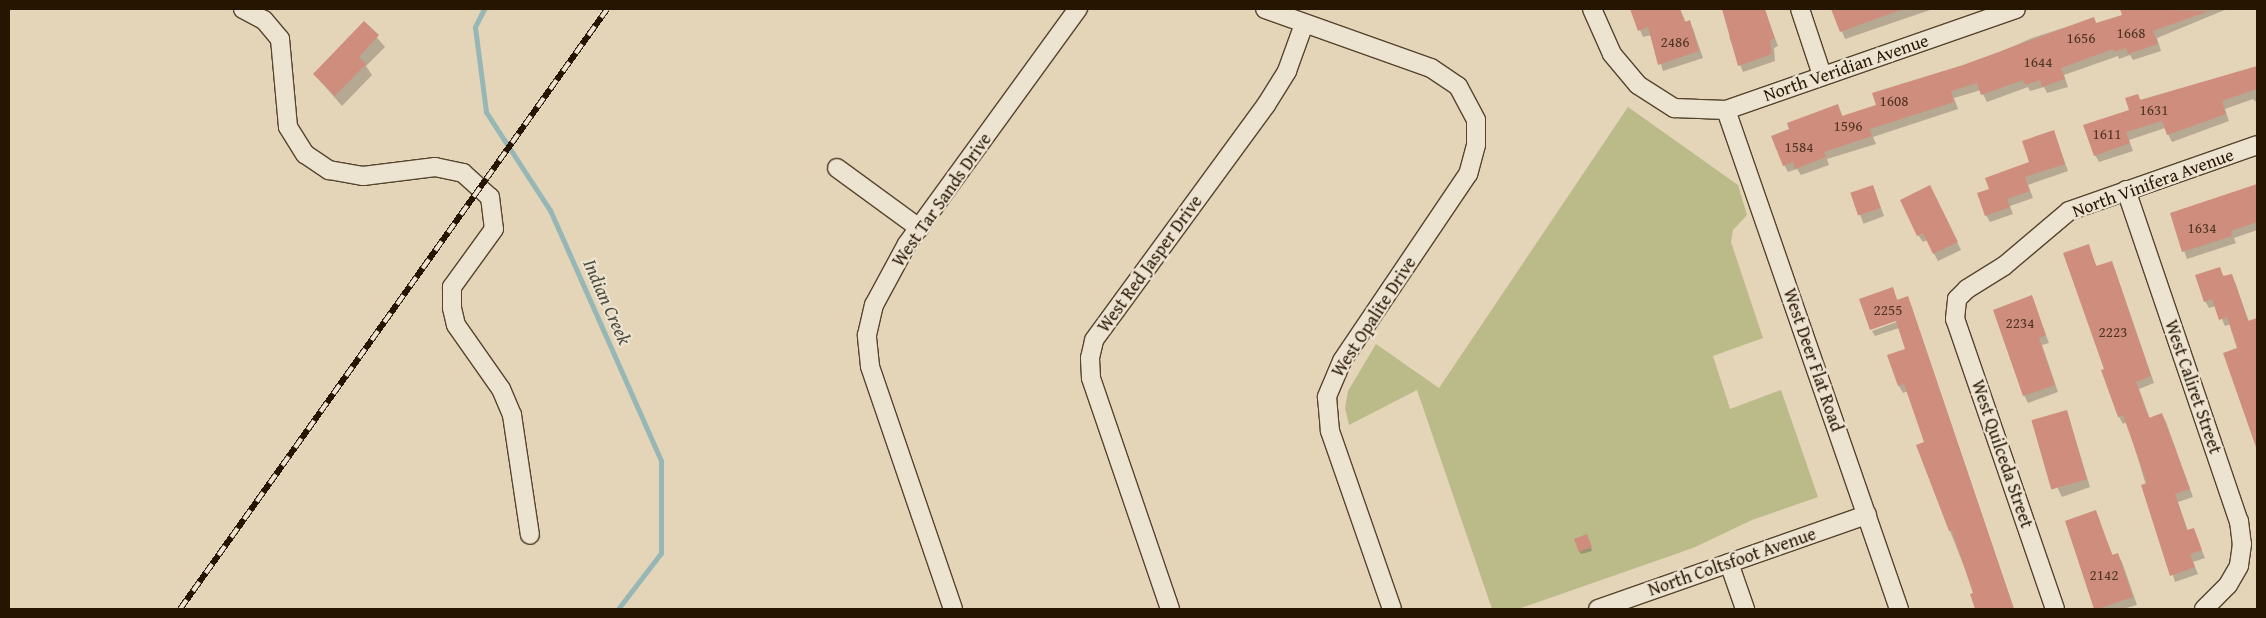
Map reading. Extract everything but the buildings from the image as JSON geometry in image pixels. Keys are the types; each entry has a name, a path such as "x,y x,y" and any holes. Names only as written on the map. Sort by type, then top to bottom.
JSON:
{"street":[{"path":"242,9 264,20 280,39 288,127 305,154 329,170 363,176 434,167 463,173 490,197 494,229 452,287 452,308 456,325 501,389 512,415 530,535"},
{"name":"West Tar Sands Drive","path":"953,609 869,358 867,335 874,305 919,228 1078,9"},
{"path":"1265,9 1304,24"},
{"name":"North Veridian Avenue","path":"1592,9 1612,54 1638,85 1674,108 1726,110 2016,9"},
{"path":"1800,9 1822,75"},
{"name":"West Opalite Drive","path":"1304,24 1431,68 1458,86 1476,120 1476,145 1468,174 1342,361 1327,398 1330,431 1392,609"},
{"name":"West Red Jasper Drive","path":"1170,609 1091,378 1090,358 1094,340 1266,105 1287,71 1304,24"},
{"name":"West Deer Flat Road","path":"1726,110 1899,609"},
{"name":"North Vinifera Avenue","path":"1957,299 1967,289 2004,266 2069,211 2257,146"},
{"path":"837,168 919,228"},
{"name":"West Caliret Street","path":"2126,190 2239,521 2242,544 2239,566 2228,585 2204,609"},
{"name":"West Quilceda Street","path":"1957,299 1955,319 2055,609"},
{"name":"North Coltsfoot Avenue","path":"1598,609 1867,515"},
{"path":"1729,563 1744,609"}],"green space":[{"path":"1628,107 1738,185 1747,215 1733,230 1731,242 1763,338 1713,356 1730,409 1781,390 1818,497 1752,520 1693,548 1518,609 1492,609 1417,390 1349,425 1345,408 1348,391 1376,344 1439,388"}],"waterway":[{"name":"Indian Creek","path":"484,9 475,27 486,112 550,210 661,461 661,553 618,609"}],"railway":[{"path":"180,609 607,9"}]}
